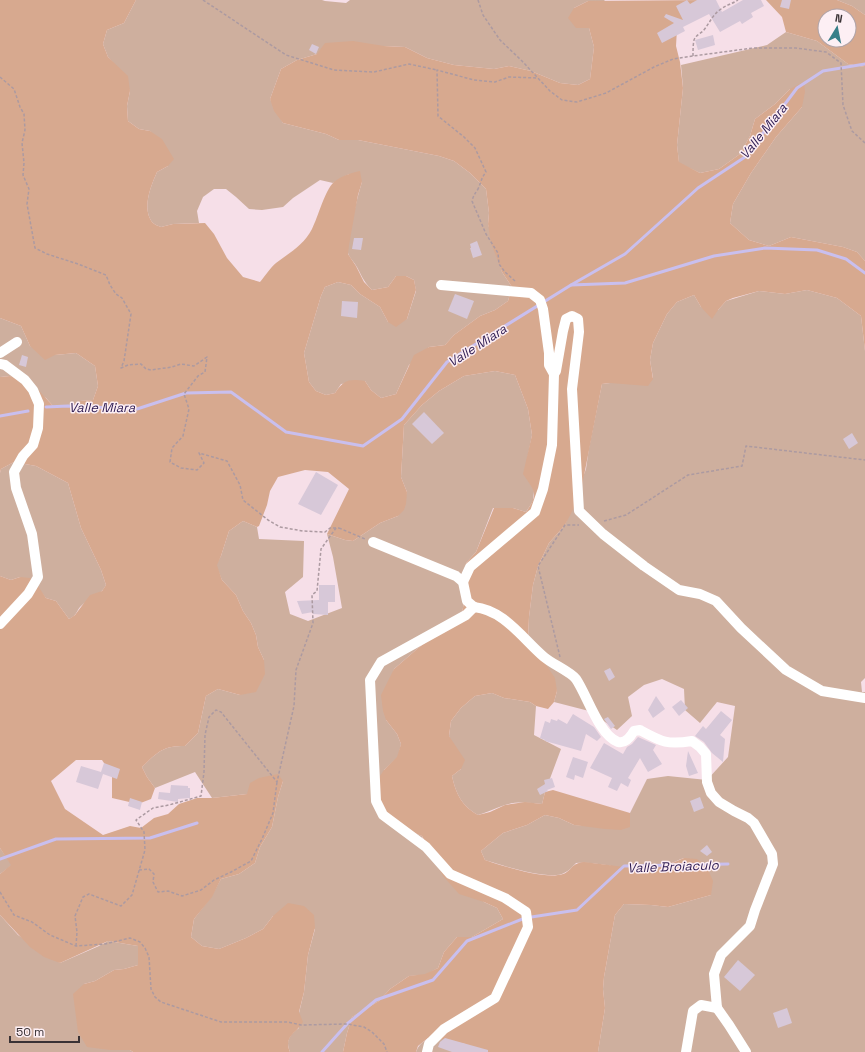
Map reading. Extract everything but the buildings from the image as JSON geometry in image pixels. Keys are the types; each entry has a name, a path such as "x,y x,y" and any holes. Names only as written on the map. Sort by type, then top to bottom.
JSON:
{"street":[{"path":"441,285 531,293 541,304 549,353 549,365 554,374"},
{"path":"746,1052 717,1008 714,974 721,955 750,926 773,864 772,854 754,823 748,818 719,802 711,793 707,782 706,754 700,746 692,741 677,744 661,742 640,730 634,731 628,739 623,742 618,742 605,732 575,678 545,658 511,624 485,608 474,607 467,601 464,582 470,567 535,512 543,489 552,445 554,374 556,371 566,319 572,316 578,319 579,332 572,389 579,511 644,566 679,590 700,594 716,601 741,628 786,670 822,691 865,698"},
{"path":"0,353 17,342"},
{"path":"0,364 5,365 25,380 33,390 39,404 38,428 34,445 23,456 14,472 16,488 32,534 38,577 28,594 0,624"},
{"path":"373,542 456,576 464,582"},
{"path":"427,1052 429,1044 444,1029 495,998 528,927 528,924 526,912 505,898 467,883 450,874 426,847 384,815 376,801 370,680 381,662 466,615 474,607"},
{"path":"686,1052 693,1011 701,1005 717,1008"}],"path":[{"path":"203,0 286,55 334,70 374,72 409,64 474,80 495,82 510,77 537,78"},
{"path":"478,0 483,15 500,40 537,78 562,100 577,102 606,93 654,67 673,59 753,48 796,48 826,52 841,63 843,105 852,131 865,143"},
{"path":"693,56 694,40 708,21 716,13 738,0"},
{"path":"437,70 438,116 475,148 486,172 481,178 472,201 486,234 498,253 499,264 517,283 520,292"},
{"path":"0,77 14,89 24,114 25,130 22,143 24,163 23,175 28,189 27,204 35,248 47,254 106,275 110,285 116,294 122,298 131,314 121,368 128,364 141,364 146,369 151,370 181,364 194,366 207,357 204,372 198,376 184,394 189,409 183,436 172,448 170,462 181,468 197,470 204,463 199,453 227,461 240,485 244,500 274,524 280,527 303,532 325,532 330,528 339,528 373,542"},
{"path":"564,670 538,566 565,525 593,524 626,515 688,475 742,466 746,446 865,460"},
{"path":"139,870 149,869 154,874 153,882 158,892 168,891 182,896 202,890 214,880 251,861 273,812 277,782 294,706 296,670 313,623 312,595 317,591 321,550 336,528"},
{"path":"76,946 77,932 75,916 84,897 89,894 121,906 132,895 145,850 144,832 136,820 153,808 201,796 204,772 205,735 209,717 216,710 221,712 277,782"},
{"path":"0,892 14,915 32,922 50,935 76,946 105,944 130,938 140,942 145,948 149,957 151,989 155,997 161,1002 221,1022 288,1022 301,1025 347,1024 364,1027 372,1032 384,1044 387,1052"}],"shaded area":[{"path":"0,0 136,0 124,23 107,30 103,44 108,57 128,76 130,91 127,106 128,121 139,129 150,131 162,139 174,159 168,166 157,172 148,198 147,204 149,217 154,224 161,227 173,224 205,223 214,234 227,258 243,277 260,282 274,265 296,248 309,235 328,191 334,182 346,175 360,171 362,182 358,195 348,254 364,282 372,290 388,287 396,276 406,276 414,280 416,290 407,319 396,327 388,322 380,307 360,294 351,285 338,282 325,287 304,353 309,382 316,391 326,395 335,393 341,385 351,380 365,381 371,390 381,398 396,394 414,355 429,347 445,345 454,335 480,316 495,310 508,301 512,287 502,272 491,243 488,224 489,213 486,189 470,173 454,161 439,156 358,140 339,140 326,134 283,123 274,111 270,99 281,69 297,60 317,54 325,43 353,41 384,46 405,47 427,58 454,65 494,69 509,66 531,71 560,83 578,85 590,79 594,47 589,28 576,28 568,18 574,8 588,1 707,0 677,29 676,46 680,62 683,88 677,145 679,162 700,173 719,169 740,154 750,136 755,119 775,104 790,89 804,82 805,92 802,107 776,137 751,173 733,204 730,223 749,240 769,246 791,237 843,247 857,252 865,261 865,351 861,316 837,298 807,290 785,294 759,291 733,298 726,301 712,319 701,307 694,295 677,302 667,314 653,343 650,360 653,379 648,386 610,383 602,384 580,496 565,525 549,543 538,566 533,585 528,638 555,678 557,691 554,702 548,709 536,706 530,702 504,698 492,693 475,696 461,708 451,721 449,736 465,760 461,769 452,776 460,799 468,808 478,815 490,812 505,805 525,802 542,804 545,792 553,790 630,813 630,827 621,830 574,825 559,818 545,815 527,825 503,833 481,851 485,860 524,872 546,875 566,873 574,865 584,862 649,870 684,858 697,859 707,867 713,881 711,895 668,907 624,904 615,915 604,977 603,989 605,1008 598,1052 473,1052 465,1044 442,1039 428,1038 418,1046 416,1052 343,1052 352,1017 379,1001 390,989 409,976 425,974 438,968 444,952 457,937 472,937 503,919 497,908 459,894 443,876 422,836 380,819 371,800 374,785 384,770 397,757 401,744 397,734 386,720 381,695 394,669 462,613 466,592 466,563 476,552 494,508 513,508 526,512 533,501 533,489 523,474 532,435 528,409 515,375 495,371 464,376 439,391 422,405 404,425 401,477 407,492 404,510 398,516 380,523 353,541 327,534 349,489 328,472 305,470 278,477 270,491 267,505 259,526 257,527 243,521 229,531 217,565 222,580 236,595 243,611 251,623 256,635 258,647 264,660 265,674 256,692 240,695 218,689 206,696 198,733 185,746 171,747 161,751 152,757 142,767 155,788 151,799 138,804 112,798 112,775 102,760 76,760 51,781 65,809 103,835 130,826 141,828 154,818 168,814 179,804 197,798 247,794 250,783 259,778 278,774 283,781 272,827 260,847 255,863 239,874 221,879 212,897 194,919 191,937 202,946 219,949 263,929 273,916 288,903 304,906 314,915 315,928 308,955 304,992 299,1012 303,1022 289,1038 288,1047 290,1052 133,1052 130,1050 110,1050 87,1047 78,1032 73,994 84,984 95,981 114,970 138,965 138,946 108,941 60,963 44,957 30,947 0,915 0,874 11,865 0,848 0,576 11,580 20,577 30,578 36,583 46,598 56,601 69,619 75,615 90,595 102,591 106,585 101,570 81,528 68,483 36,466 14,462 1,469 0,473 0,377 10,376 32,383 54,407 68,407 80,401 93,400 98,386 95,366 76,353 55,355 45,360 30,346 21,326 0,318"},
{"path":"136,0 322,0 346,3 350,0 605,0 588,1 574,8 589,28 594,47 590,79 578,85 560,83 531,71 509,66 494,69 454,65 427,58 405,47 384,46 317,54 297,60 281,69 270,99 283,123 326,134 339,140 358,140 439,156 454,161 470,173 486,189 489,213 488,224 502,272 512,287 508,301 495,310 480,316 454,335 445,345 429,347 409,365 396,394 381,398 371,390 365,381 341,384 335,393 326,395 316,391 309,382 304,353 325,287 338,282 351,285 360,294 380,307 388,322 407,319 416,291 414,280 406,276 396,276 388,287 372,290 364,280 348,253 350,229 362,182 349,174 333,183 320,180 293,198 283,207 262,210 249,209 226,189 214,189 203,197 197,211 199,223 173,224 161,227 153,223 149,217 147,204 148,198 157,172 168,166 150,131 139,129 128,121 127,106 130,91 116,66 108,57 103,44 107,30 124,23"},
{"path":"766,0 837,0 855,8 817,8 817,41 786,32 782,17"},
{"path":"837,0 865,0 865,15 857,8"},
{"path":"857,9 865,15 865,67 848,64 826,48 857,48"},
{"path":"786,32 817,41 817,48 826,48 848,64 865,67 865,261 857,252 843,247 791,237 769,246 749,240 730,223 733,204 751,173 776,137 802,107 790,89 775,104 755,119 750,136 740,154 719,169 700,173 679,163 677,145 683,88 681,65 767,45"},
{"path":"807,290 837,298 861,316 865,351 865,678 861,682 862,692 865,692 865,1052 598,1052 605,1008 603,989 604,977 615,915 624,904 668,907 711,895 684,858 662,867 648,870 630,869 594,863 576,863 564,873 558,875 548,875 538,874 485,860 481,851 503,833 527,825 545,815 559,818 574,825 630,826 630,813 647,779 668,776 707,780 728,757 735,706 717,702 700,723 685,710 684,689 662,679 644,685 628,697 632,716 617,730 589,711 554,702 557,691 528,638 533,585 538,566 549,543 565,525 586,469 602,384 623,383 653,378 650,360 653,343 667,314 677,302 694,295 701,307 718,310 726,301 759,291 785,294"},
{"path":"0,318 21,326 30,346 55,355 76,353 95,366 98,386 93,400 80,401 68,407 54,407 46,398 10,376 0,377"},
{"path":"495,371 515,375 528,409 532,435 527,460 534,491 533,501 526,512 513,508 493,508 476,552 466,563 466,592 462,613 394,669 386,720 397,734 401,744 398,757 384,770 405,828 422,836 425,845 484,902 497,908 503,919 472,937 457,937 444,952 438,968 425,975 409,976 390,989 379,1001 352,1017 343,1052 290,1052 288,1041 293,1033 299,1028 299,1013 304,992 308,955 315,929 273,916 263,929 219,949 202,946 191,937 194,919 211,897 221,879 239,874 255,863 260,847 272,827 283,781 247,794 212,798 195,772 155,788 142,767 152,757 161,751 171,747 185,746 198,733 206,696 218,689 240,695 264,660 258,647 256,635 251,623 243,611 236,595 222,580 216,565 221,556 229,531 243,521 257,527 259,539 304,541 303,577 285,592 290,614 308,621 342,608 333,557 327,534 353,541 380,523 398,516 407,492 401,477 404,425 422,405 439,391 464,376"},
{"path":"14,462 36,466 68,483 81,528 101,570 106,585 101,592 83,604 72,618 69,619 56,601 46,598 41,592 20,577 11,580 0,576 0,473 1,469"},
{"path":"492,693 504,698 530,702 536,706 534,735 561,749 542,804 514,803 501,806 478,815 468,808 460,799 458,794 452,776 461,769 449,736 451,721 461,708 475,696"},
{"path":"0,848 12,865 0,874"},
{"path":"0,915 18,935 60,963 108,941 138,946 138,965 114,970 95,981 84,984 110,1050 130,1050 133,1052 0,1052"},
{"path":"441,1037 474,1052 416,1052 420,1045 426,1040"}],"waterway":[{"name":"Valle Miara","path":"46,407 68,406 137,409 186,393 231,392 286,432 363,446 402,419 447,362 571,285 625,254 698,188 745,157 797,88 823,71 865,64"},
{"path":"571,285 625,283 714,256 765,248 817,250 846,259 865,273"},
{"name":"Valle Miara","path":"0,416 28,411"},
{"path":"0,859 56,839 150,838 197,823"},
{"name":"Valle Broiaculo","path":"322,1052 347,1024 376,1000 433,980 467,941 525,918 577,910 624,866 728,864"}]}
